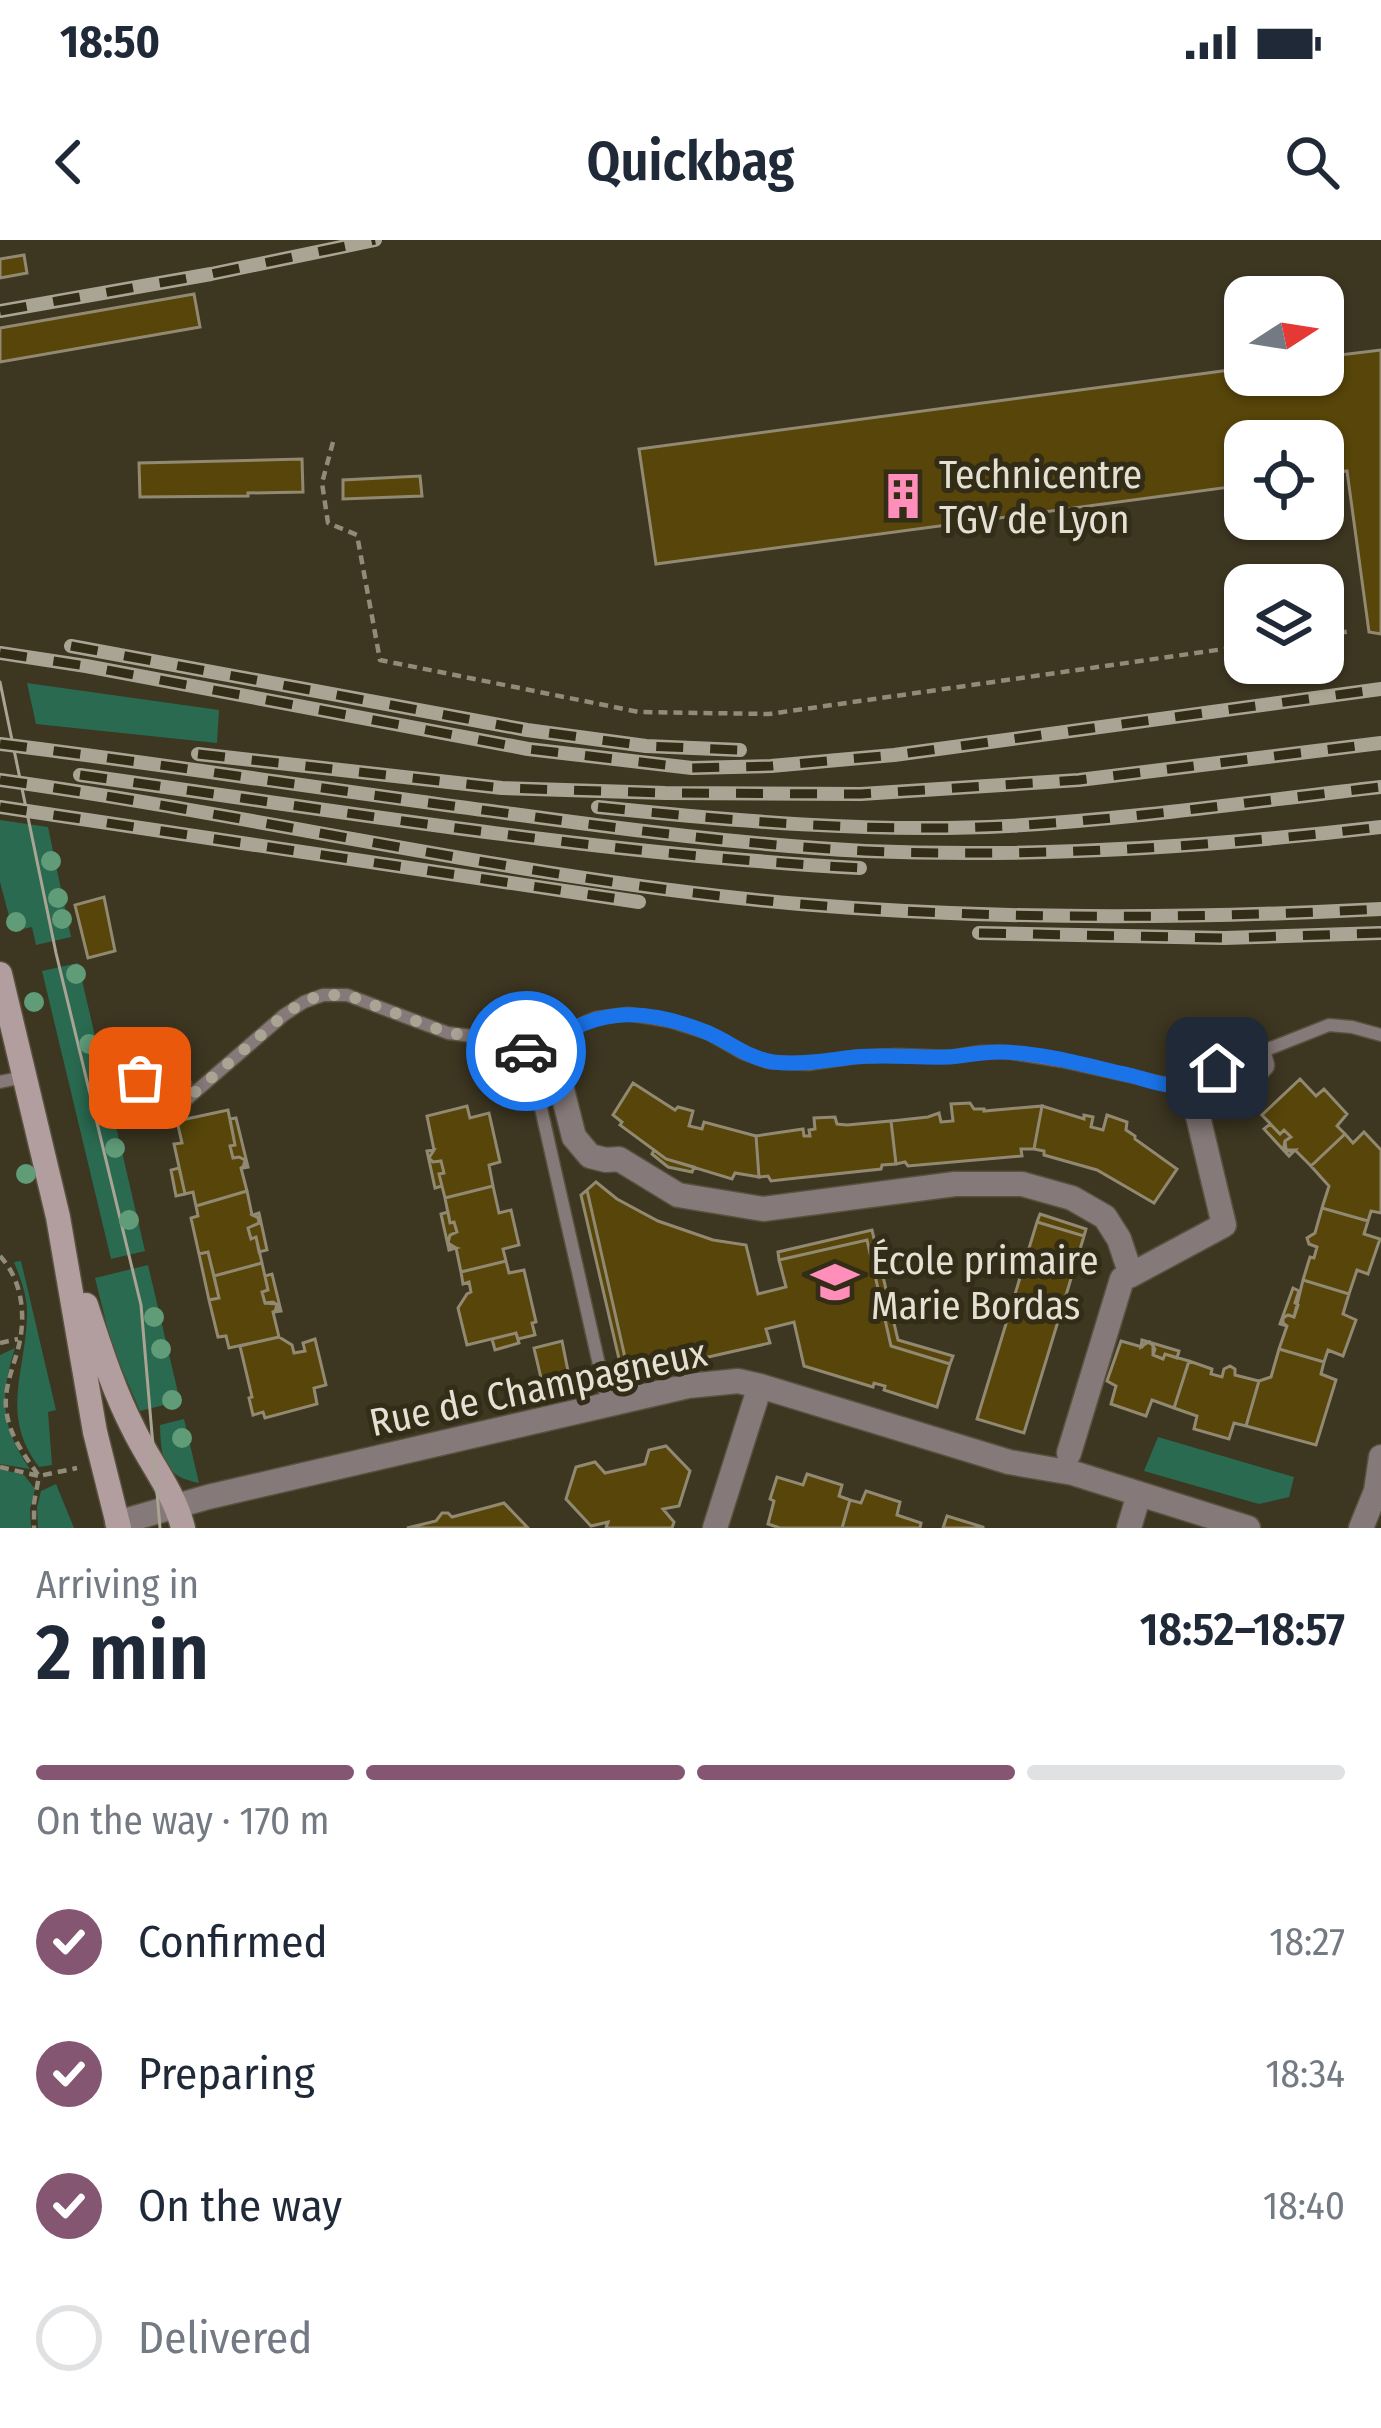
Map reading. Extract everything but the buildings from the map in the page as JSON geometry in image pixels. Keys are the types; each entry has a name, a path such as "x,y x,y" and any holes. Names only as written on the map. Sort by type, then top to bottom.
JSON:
{"street":[{"path":"0,974 12,1079 110,1378 181,1517"},
{"path":"559,1034 557,1070 574,1137 590,1156 619,1159 678,1195 764,1209 955,1184 1022,1184 1072,1198 1105,1217 1119,1239 1131,1275"},
{"path":"1069,1453 1122,1279 1224,1225 1195,1104 1246,1080 1262,1065 1258,1051"},
{"path":"58,1217 95,1432 118,1526"},
{"name":"Rue de Champagneux","path":"118,1526 181,1517 208,1497 608,1404 738,1381 1009,1462 1073,1473 1248,1528"},
{"path":"715,1528 760,1386"},
{"path":"1361,1528 1376,1491 1381,1456"},
{"path":"1130,1528 1139,1494"}],"lane":[{"path":"185,1084 173,1068 161,1066 140,1078 139,1093 147,1108 179,1106 284,1015 323,995 347,995 448,1033 496,1039 534,1054"},
{"path":"608,1404 533,1073 534,1054 559,1034 596,1018 628,1015 709,1033 768,1061 808,1064 855,1057 1006,1052 1175,1086 1329,1025 1381,1035"}],"path":[{"path":"332,442 322,483 328,523 357,535 380,660 639,712 770,714 1224,649"},
{"path":"1344,633 1352,632"},
{"path":"0,1256 20,1294 20,1338 5,1405 14,1435 38,1476 34,1528"},
{"path":"2,1343 20,1338"},
{"path":"0,1467 38,1476 77,1468"}],"green space":[{"path":"27,683 219,710 217,743 36,724"},
{"path":"0,820 48,827 71,937 36,945 32,927 13,931 0,882"},
{"path":"78,963 145,1251 111,1259 42,971"},
{"path":"21,1261 56,1410 48,1412 52,1465 39,1467 20,1430 18,1412 27,1317 14,1262"},
{"path":"148,1265 180,1401 140,1411 112,1346 95,1278"},
{"path":"15,1348 6,1410 13,1439 30,1469 0,1464 0,1355"},
{"path":"184,1419 199,1483 178,1476 163,1456 160,1425"},
{"path":"1158,1437 1294,1477 1289,1497 1259,1504 1144,1471"},
{"path":"0,1469 24,1475 35,1489 31,1528 0,1528"},
{"path":"56,1484 74,1528 38,1528 41,1491"}],"tram line":[{"path":"0,682 56,953 141,1305 160,1528"}],"railway":[{"path":"0,311 375,240"},
{"path":"71,646 527,730 646,746 740,750"},
{"path":"0,653 528,749 692,768 894,755 1381,689"},
{"path":"198,754 502,788 861,794 1079,780 1381,743"},
{"path":"0,744 601,826 821,848 1059,852 1381,827"},
{"path":"80,775 566,842 860,868"},
{"path":"0,780 599,880 800,904 1090,916 1381,909"},
{"path":"598,807 803,824 957,828 1102,819 1381,787"},
{"path":"0,807 639,902"},
{"path":"979,933 1224,938 1381,933"}],"way so far":[{"path":"140,1078 139,1093 147,1108 179,1106 284,1015 323,995 347,995 448,1033 496,1039 526,1051"}],"place":[{"name":"Technicentre TGV de Lyon","path":"903,496"},
{"name":"École primaire Marie Bordas","path":"835,1282"}],"route":[{"path":"526,1051 534,1054 559,1034 596,1018 628,1015 709,1033 768,1061 808,1064 855,1057 1006,1052 1175,1086 1217,1068"}]}
